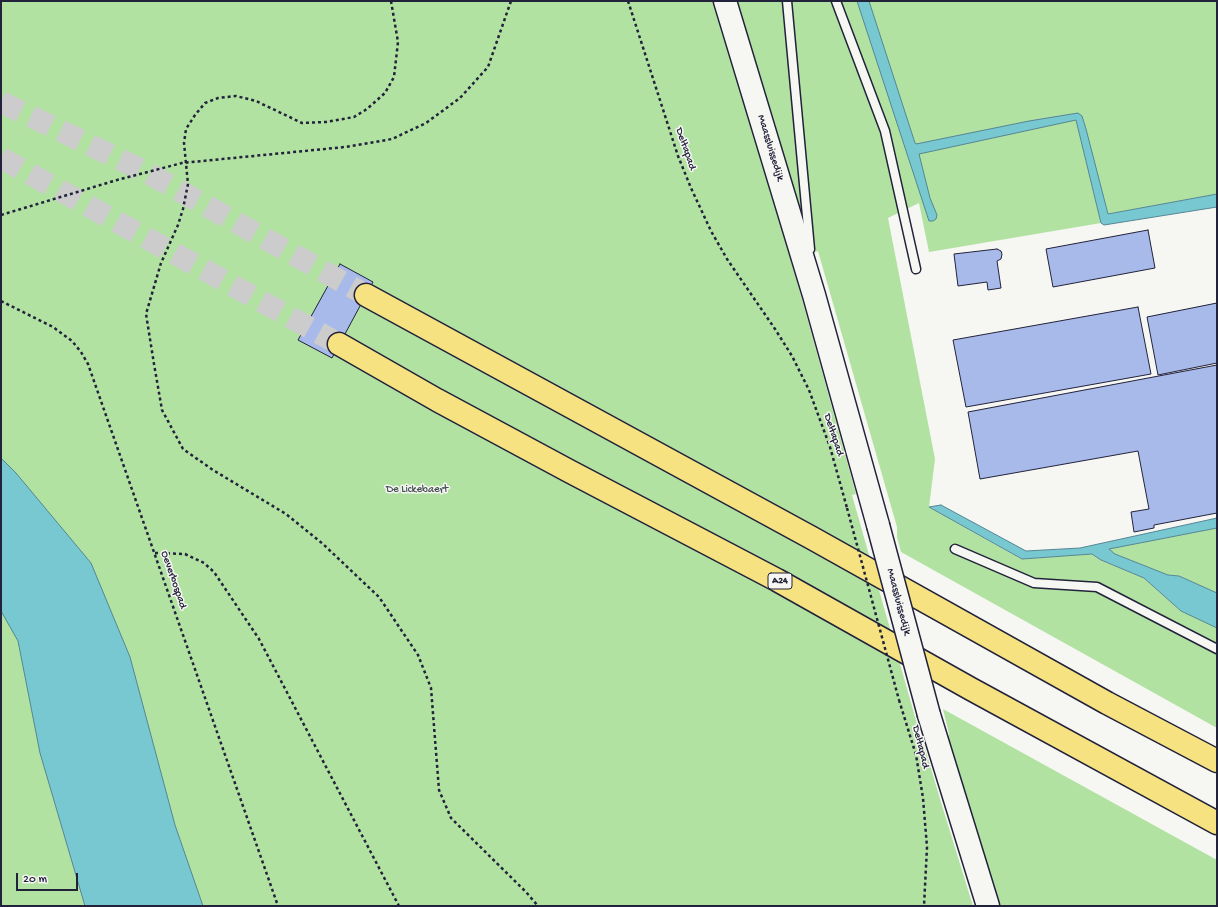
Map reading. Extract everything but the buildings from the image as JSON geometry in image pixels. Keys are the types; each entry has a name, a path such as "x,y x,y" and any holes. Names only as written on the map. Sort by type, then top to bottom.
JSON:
{"highway":[{"path":"366,295 798,530 1107,703 1217,761"},
{"name":"A24","path":"339,344 437,400 777,580 971,689 1217,823"}],"street":[{"name":"Maassluissedijk","path":"725,1 814,295 929,716 988,906"}],"lane":[{"name":"Maassluissedijk","path":"787,1 814,295"},
{"path":"836,1 885,131 916,269"},
{"path":"955,549 1034,582 1097,587 1217,649"}],"path":[{"path":"391,1 398,42 394,77 385,93 367,109 354,117 326,122 302,123 256,101 236,96 218,98 205,103 195,114 186,129 184,143 188,184 184,208 161,263 146,314 154,364 162,410 183,449 213,470 286,514 323,544 379,597 418,654 431,688 439,790 451,818 526,892 538,906"},
{"path":"1,214 116,180 186,163 345,147 392,139 426,123 460,98 488,67 511,1"},
{"name":"Deltapad","path":"628,1 650,65 678,156 696,200 711,232 727,259 792,356 808,390 830,447 899,700 916,755 924,798 927,847 924,906"},
{"name":"Oeverbospad","path":"1,301 53,327 72,341 88,364 278,906"},
{"path":"155,553 185,554 204,564 214,572 239,608 259,639 399,906"}],"green space":[{"name":"De Lickebaert","path":"1,1 1217,1 1217,194 1108,214 1098,176 1090,177 1101,223 929,252 919,203 888,218 935,459 929,507 1021,559 1092,554 1101,560 1144,578 1181,611 1217,628 1217,728 901,552 897,537 897,527 818,251 792,263 856,494 852,495 923,745 973,906 1,906"},
{"path":"1217,528 1217,593 1179,576 1168,575 1115,554 1108,549"},
{"path":"943,709 1217,860 1217,906 996,906 946,742 949,734"}],"water":[{"path":"857,1 869,1 916,144 1029,121 1078,113 1082,116 1086,129 1108,214 1217,194 1217,207 1104,225 1101,223 1076,120 919,154 930,198 937,215 936,219 929,221"},
{"path":"1,458 16,473 91,563 130,657 175,825 203,906 85,906 40,753 18,641 1,611"},
{"path":"941,505 1026,551 1080,548 1217,518 1217,528 1109,549 1115,554 1168,575 1179,576 1217,593 1217,628 1181,611 1144,578 1101,560 1092,554 1022,559 929,507"}],"tunnel":[{"path":"1,102 146,172 366,295"},
{"path":"1,158 339,344"}]}
